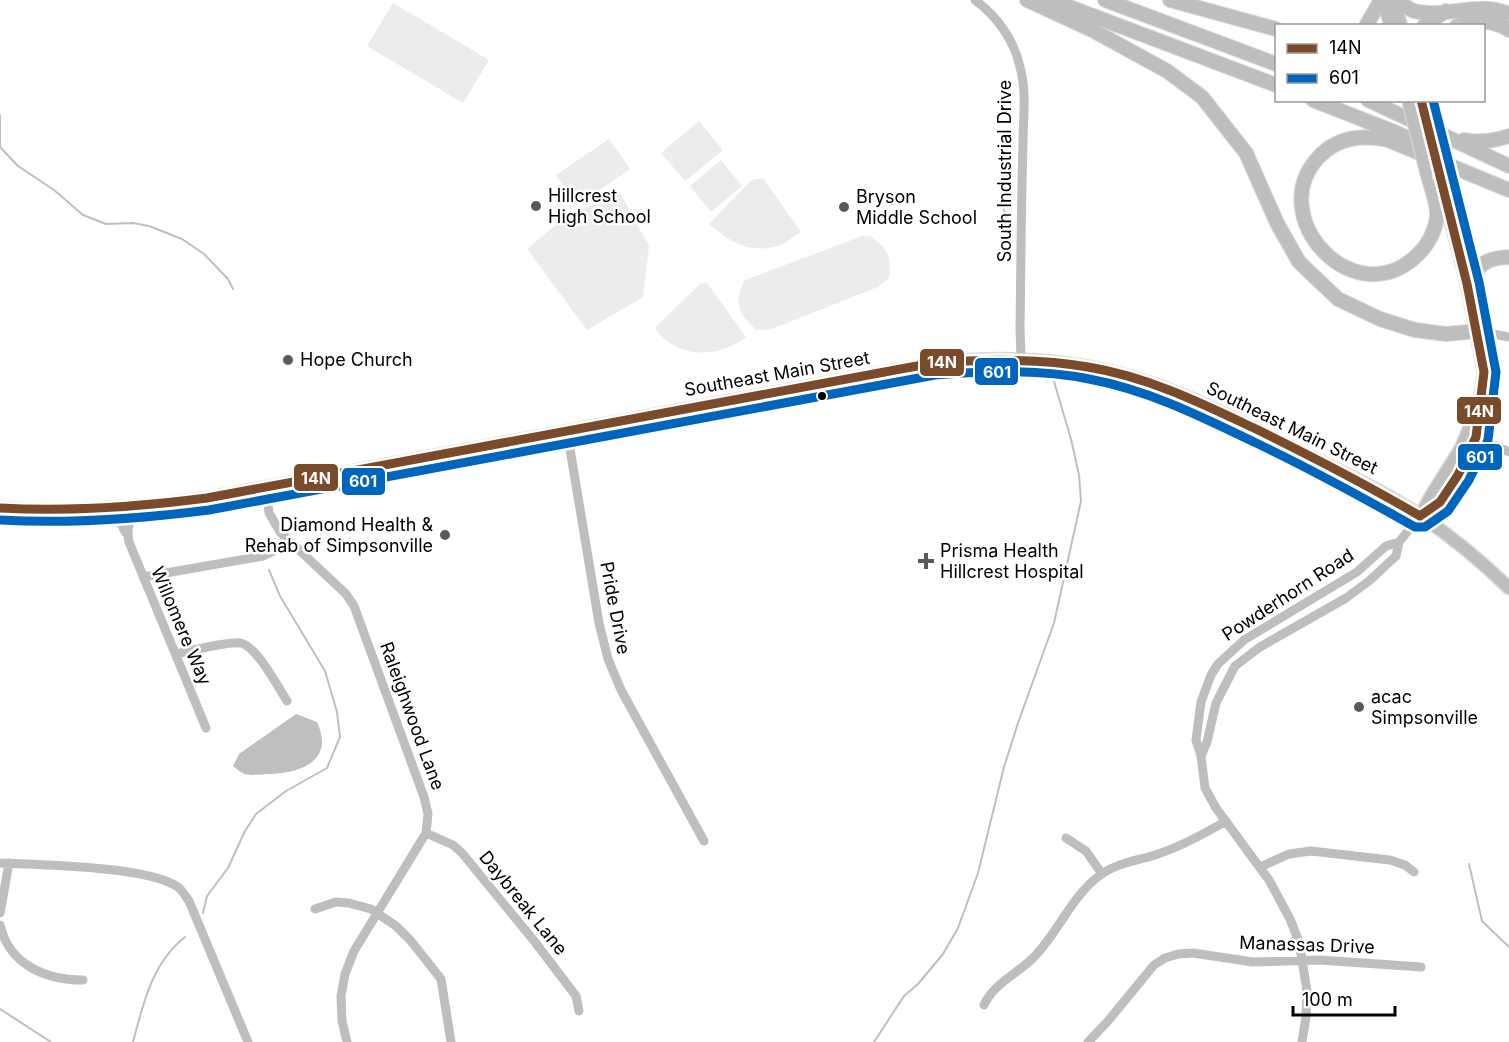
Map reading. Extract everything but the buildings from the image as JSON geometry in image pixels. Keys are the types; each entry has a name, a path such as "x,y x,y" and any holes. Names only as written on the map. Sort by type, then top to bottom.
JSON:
{"highway":[{"path":"1027,0 1094,31 1167,71 1202,97 1246,153 1276,223 1299,262 1338,299 1380,319 1414,330 1446,334 1478,331"},
{"path":"1051,0 1275,85"},
{"path":"1105,0 1275,64"},
{"path":"1170,0 1275,29"},
{"path":"1366,24 1383,0"},
{"path":"1383,0 1390,24"},
{"path":"1396,0 1413,11 1446,11 1482,6 1509,14"},
{"path":"1428,24 1446,11"},
{"path":"1466,24 1479,21 1494,23 1509,30"},
{"path":"1318,102 1397,133 1509,188"},
{"path":"1372,102 1509,166"},
{"path":"1419,102 1425,155 1427,172 1437,214 1433,233 1420,253 1406,265 1378,274 1360,273 1335,262 1323,252 1310,235 1304,219 1301,201 1303,187 1309,170 1317,159 1331,147 1348,138 1371,136 1388,140 1425,155 1509,188"},
{"path":"1448,137 1475,142 1494,141 1509,136"},
{"path":"1467,284 1476,270 1491,258 1509,257"}],"main road":[{"path":"1396,0 1401,24"},
{"path":"1419,102 1467,284 1478,331 1484,372 1476,437 1458,475 1440,502 1420,516"},
{"name":"Southeast Main Street","path":"0,508 67,510 112,508 207,498 933,363 1021,358 1107,371 1180,394 1343,472 1420,516 1481,563 1509,588"},
{"path":"1420,516 1461,448 1479,406"}],"street":[{"name":"South Industrial Drive","path":"975,0 993,16 1005,31 1017,54 1022,76 1024,112 1021,358"},
{"path":"1478,331 1509,337"},
{"name":"Pride Drive","path":"567,431 599,623 608,659 626,700 704,841"},
{"path":"1476,437 1509,452"},
{"name":"Raleighwood Lane","path":"266,487 269,513 280,532 346,594 354,606 424,797 428,814 426,833"},
{"path":"127,535 127,527 131,518 140,506"},
{"name":"Willomere Way","path":"112,508 127,535 206,728"},
{"name":"Powderhorn Road","path":"1201,756 1207,742 1216,703 1235,666 1260,647 1346,598 1369,581 1396,556 1399,542 1420,516"},
{"path":"143,577 263,556 276,550 286,539"},
{"name":"Powderhorn Road","path":"1302,1042 1307,1003 1306,978 1299,942 1290,919 1260,867 1205,788 1201,756 1196,740 1201,702 1211,675 1227,654 1265,626 1357,572 1386,546 1399,542"},
{"path":"176,654 196,648 240,643 258,657 287,701"},
{"path":"984,1005 997,986 1021,970 1042,949 1087,885 1102,874 1126,862 1173,848 1226,821"},
{"path":"347,1042 342,1020 341,996 345,974 354,951 426,833"},
{"name":"Daybreak Lane","path":"426,833 448,842 462,853 576,996 579,1011"},
{"path":"1066,837 1086,851 1102,874"},
{"path":"1260,867 1289,854 1311,851 1390,860 1405,865 1414,872"},
{"path":"0,913 4,863 130,872 165,880 179,888 189,901 248,1042"},
{"path":"315,909 336,902 349,903 378,912 396,926 411,941 441,980 451,1042"},
{"path":"0,925 9,949 21,961 57,979 83,980"},
{"name":"Manassas Drive","path":"1088,1042 1108,1022 1154,965 1172,955 1193,953 1253,962 1358,961 1421,967"}],"shaded area":[{"path":"393,3 489,60 463,103 367,46"},
{"path":"699,121 723,150 685,181 661,153"},
{"path":"609,139 630,169 577,206 556,175"},
{"path":"721,160 742,186 711,212 690,186"},
{"path":"763,178 801,232 780,245 757,248 740,245 709,224 752,180"},
{"path":"619,191 649,246 643,297 587,330 527,249 562,220"},
{"path":"862,236 870,236 885,249 889,258 889,278 878,287 772,329 756,330 745,318 738,302 745,280"},
{"path":"701,283 707,283 746,337 723,349 698,352 674,346 655,328"},
{"path":"296,714 317,722 322,746 312,762 293,771 257,775 247,775 233,766 239,754"}],"waterway":[{"path":"0,115 0,147 18,166 54,190 83,215 106,224 133,223 149,226 182,239 204,254 228,279 233,289"},
{"path":"1002,193 1010,261"},
{"path":"874,1042 904,996 918,984 943,954 958,928 978,873 1004,767 1054,623 1081,501 1079,475 1071,439 1053,378"},
{"path":"203,913 207,896 228,868 245,831 256,814 286,791 327,768 340,737 337,712 325,671 280,596 269,570"},
{"path":"1469,864 1482,921 1509,947"},
{"path":"133,1042 150,985 164,959 185,937"},
{"path":"0,1009 51,1042"}],"transit line":[{"name":"14N","path":"0,508 104,508 207,498 933,363 1010,360 1088,367 1154,384 1299,450 1420,516 1440,502 1458,475 1476,437 1484,372 1467,284 1422,102"},
{"name":"601","path":"0,520 104,520 209,510 935,375 1012,372 1089,379 1153,397 1275,452 1415,527 1425,527 1448,511 1469,480 1488,440 1496,372 1479,282 1434,102"}],"place":[{"name":"Hillcrest High School","path":"536,206"},
{"name":"Bryson Middle School","path":"844,207"},
{"name":"Hope Church","path":"288,360"},
{"name":"Diamond Health & Rehab of Simpsonville","path":"445,535"},
{"name":"Prisma Health Hillcrest Hospital","path":"926,561"},
{"name":"acac Simpsonville","path":"1359,707"}]}
